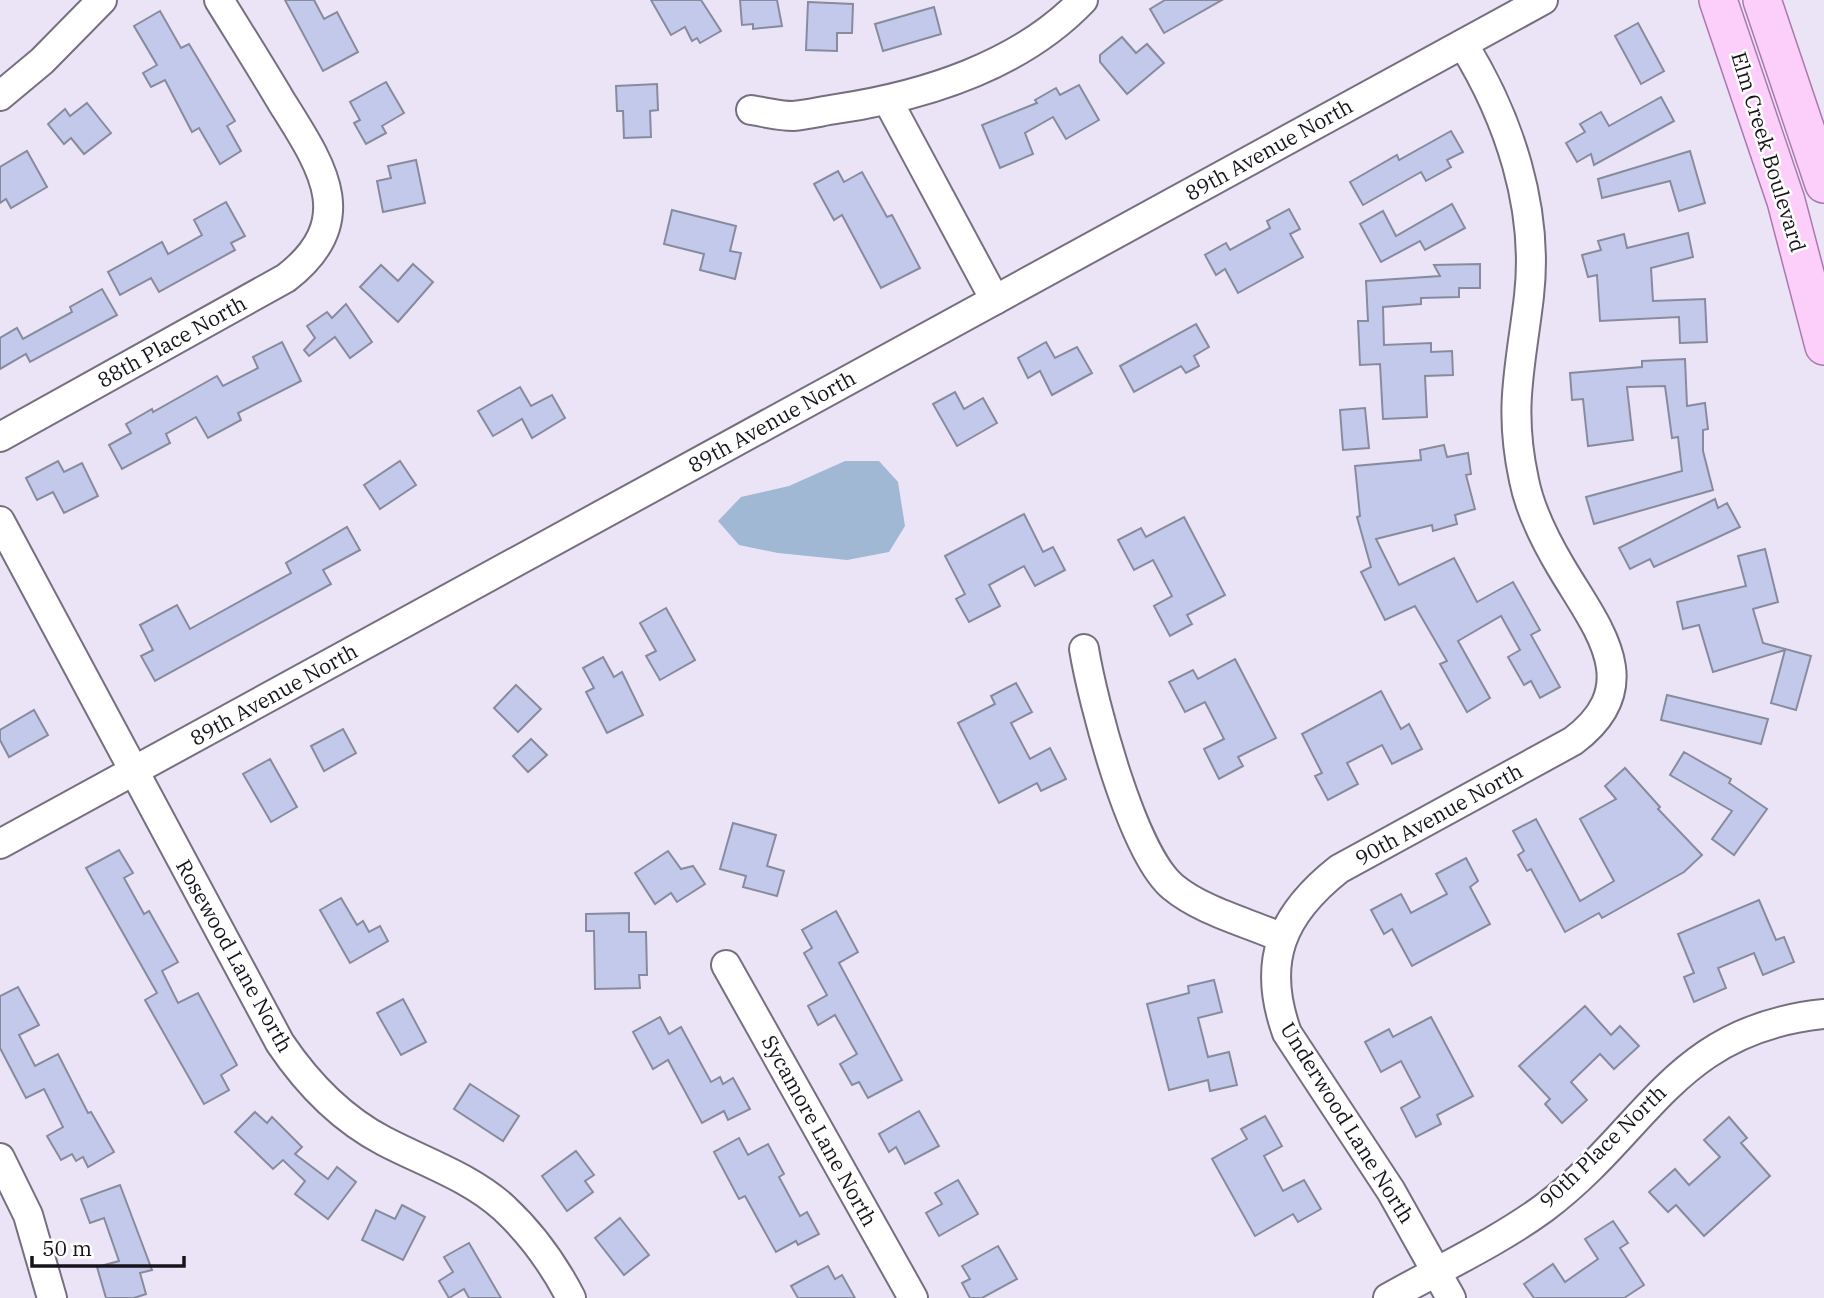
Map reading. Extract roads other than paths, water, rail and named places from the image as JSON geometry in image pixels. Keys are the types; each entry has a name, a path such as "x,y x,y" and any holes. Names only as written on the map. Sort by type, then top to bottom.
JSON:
{"main road":[{"name":"Elm Creek Boulevard","path":"1718,0 1786,201 1824,346"},
{"name":"Elm Creek Boulevard","path":"1762,0 1824,184"}],"street":[{"path":"0,96 42,61 102,0"},
{"name":"88th Place North","path":"0,437 286,278 305,264 319,247 326,227 328,187 322,169 219,0"},
{"path":"751,110 792,116 888,101 975,72 1026,45 1083,0"},
{"name":"89th Avenue North","path":"0,844 1543,0"},
{"name":"90th Avenue North","path":"1280,937 1296,910 1315,888 1339,869 1573,741 1599,718 1607,704 1612,668 1608,651 1547,543 1524,483 1517,446 1515,391 1529,295 1531,256 1523,188 1495,101 1462,44"},
{"path":"888,101 995,300"},
{"name":"Rosewood Lane North","path":"0,521 280,1043 316,1091 380,1139 465,1180 504,1208 537,1244 571,1298"},
{"path":"1084,649 1091,692 1138,833 1152,862 1173,887 1280,937"},
{"name":"Underwood Lane North","path":"1280,937 1277,989 1280,1012 1287,1032 1391,1191 1451,1298"},
{"name":"Sycamore Lane North","path":"726,965 913,1298"},
{"name":"90th Place North","path":"1388,1298 1543,1208 1569,1186 1654,1097 1720,1045 1770,1024 1797,1016 1824,1014"},
{"path":"0,1158 28,1215 51,1298"}],"water":[{"path":"845,461 879,461 898,482 905,526 889,552 847,560 778,553 739,545 718,521 741,497 789,486"}]}
